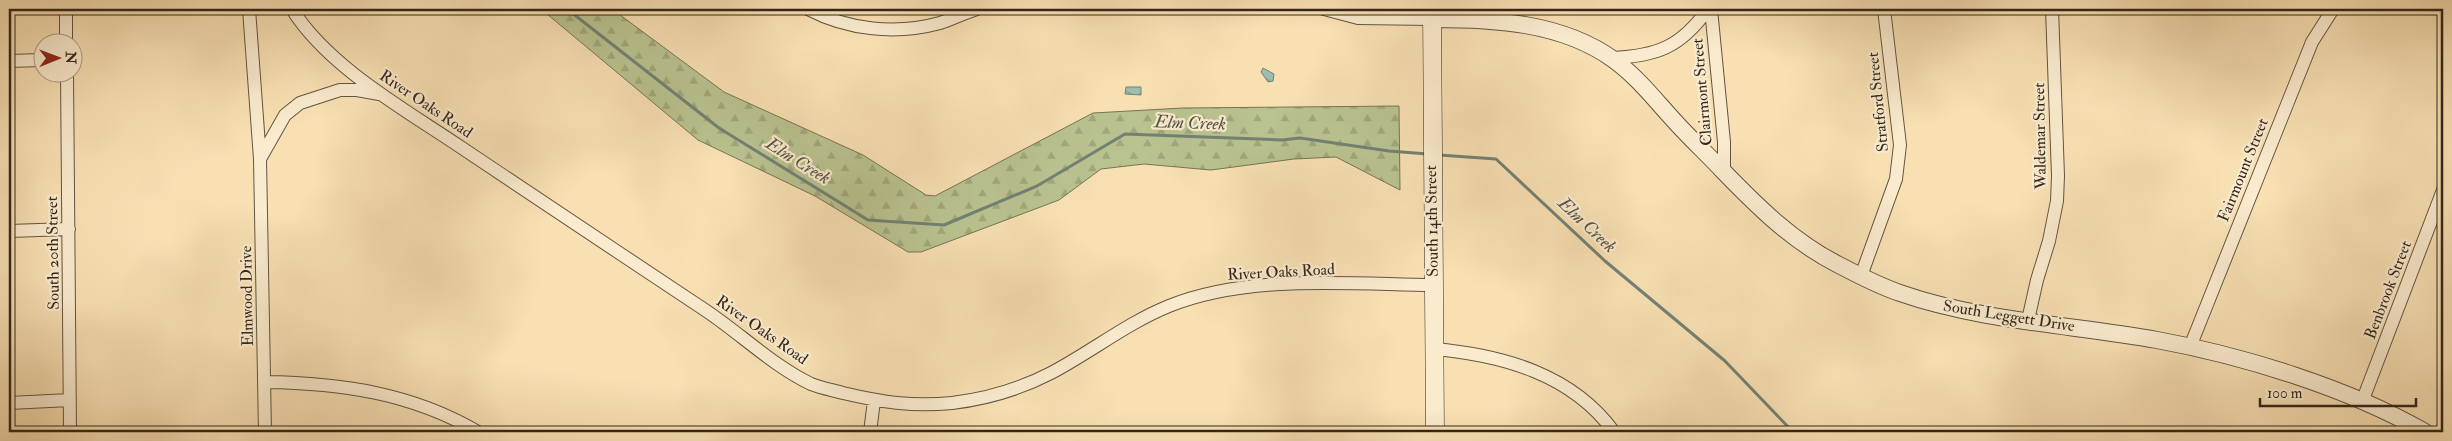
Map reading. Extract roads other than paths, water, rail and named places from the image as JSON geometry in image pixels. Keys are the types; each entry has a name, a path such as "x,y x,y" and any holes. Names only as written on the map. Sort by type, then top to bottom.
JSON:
{"main road":[{"name":"South 14th Street","path":"1432,14 1435,432"}],"street":[{"path":"66,9 66,32"},
{"name":"Elmwood Drive","path":"249,9 260,159 265,432"},
{"name":"River Oaks Road","path":"292,9 300,22 322,45 381,95 708,312 766,356 813,385 874,402 900,404 952,403 984,398 1016,388 1051,373 1107,338 1169,306 1204,295 1241,288 1278,285 1433,285"},
{"path":"808,9 849,26 874,29 924,26 940,23 971,10"},
{"path":"1324,9 1358,18 1432,14"},
{"name":"Clairmont Street","path":"1612,58 1645,55 1676,43 1688,34 1709,9"},
{"name":"Clairmont Street","path":"1709,9 1724,142 1724,172"},
{"name":"Stratford Street","path":"1861,276 1899,166 1900,145 1884,9"},
{"name":"Waldemar Street","path":"2028,320 2057,201 2058,176 2052,9"},
{"name":"Fairmount Street","path":"2190,346 2312,42 2333,9"},
{"name":"South Leggett Drive","path":"1432,14 1548,30 1572,38 1612,58 1649,90 1680,128 1759,210 1819,255 1898,293 1975,313 2190,346 2259,365 2362,402 2425,432"},
{"path":"9,61 32,60"},
{"name":"South 20th Street","path":"67,82 70,432"},
{"path":"260,159 285,115 300,103 340,90 356,90 381,95"},
{"name":"Benbrook Street","path":"2362,402 2443,190"},
{"path":"9,231 69,229"},
{"path":"1434,349 1467,352 1529,368 1552,380 1596,409 1614,432"},
{"path":"265,382 345,386 385,393 424,405 478,432"},
{"path":"9,403 70,400"},
{"path":"870,432 874,402"}],"water":[{"path":"1263,68 1274,74 1273,81 1268,82 1261,72"},
{"path":"1126,87 1141,87 1141,95 1125,94"}],"waterway":[{"name":"Elm Creek","path":"567,9 719,128 868,220 944,225 1037,186 1125,134 1282,140 1300,138 1389,151 1428,154"},
{"name":"Elm Creek","path":"1439,155 1496,159 1605,261 1725,361 1793,432"}]}
